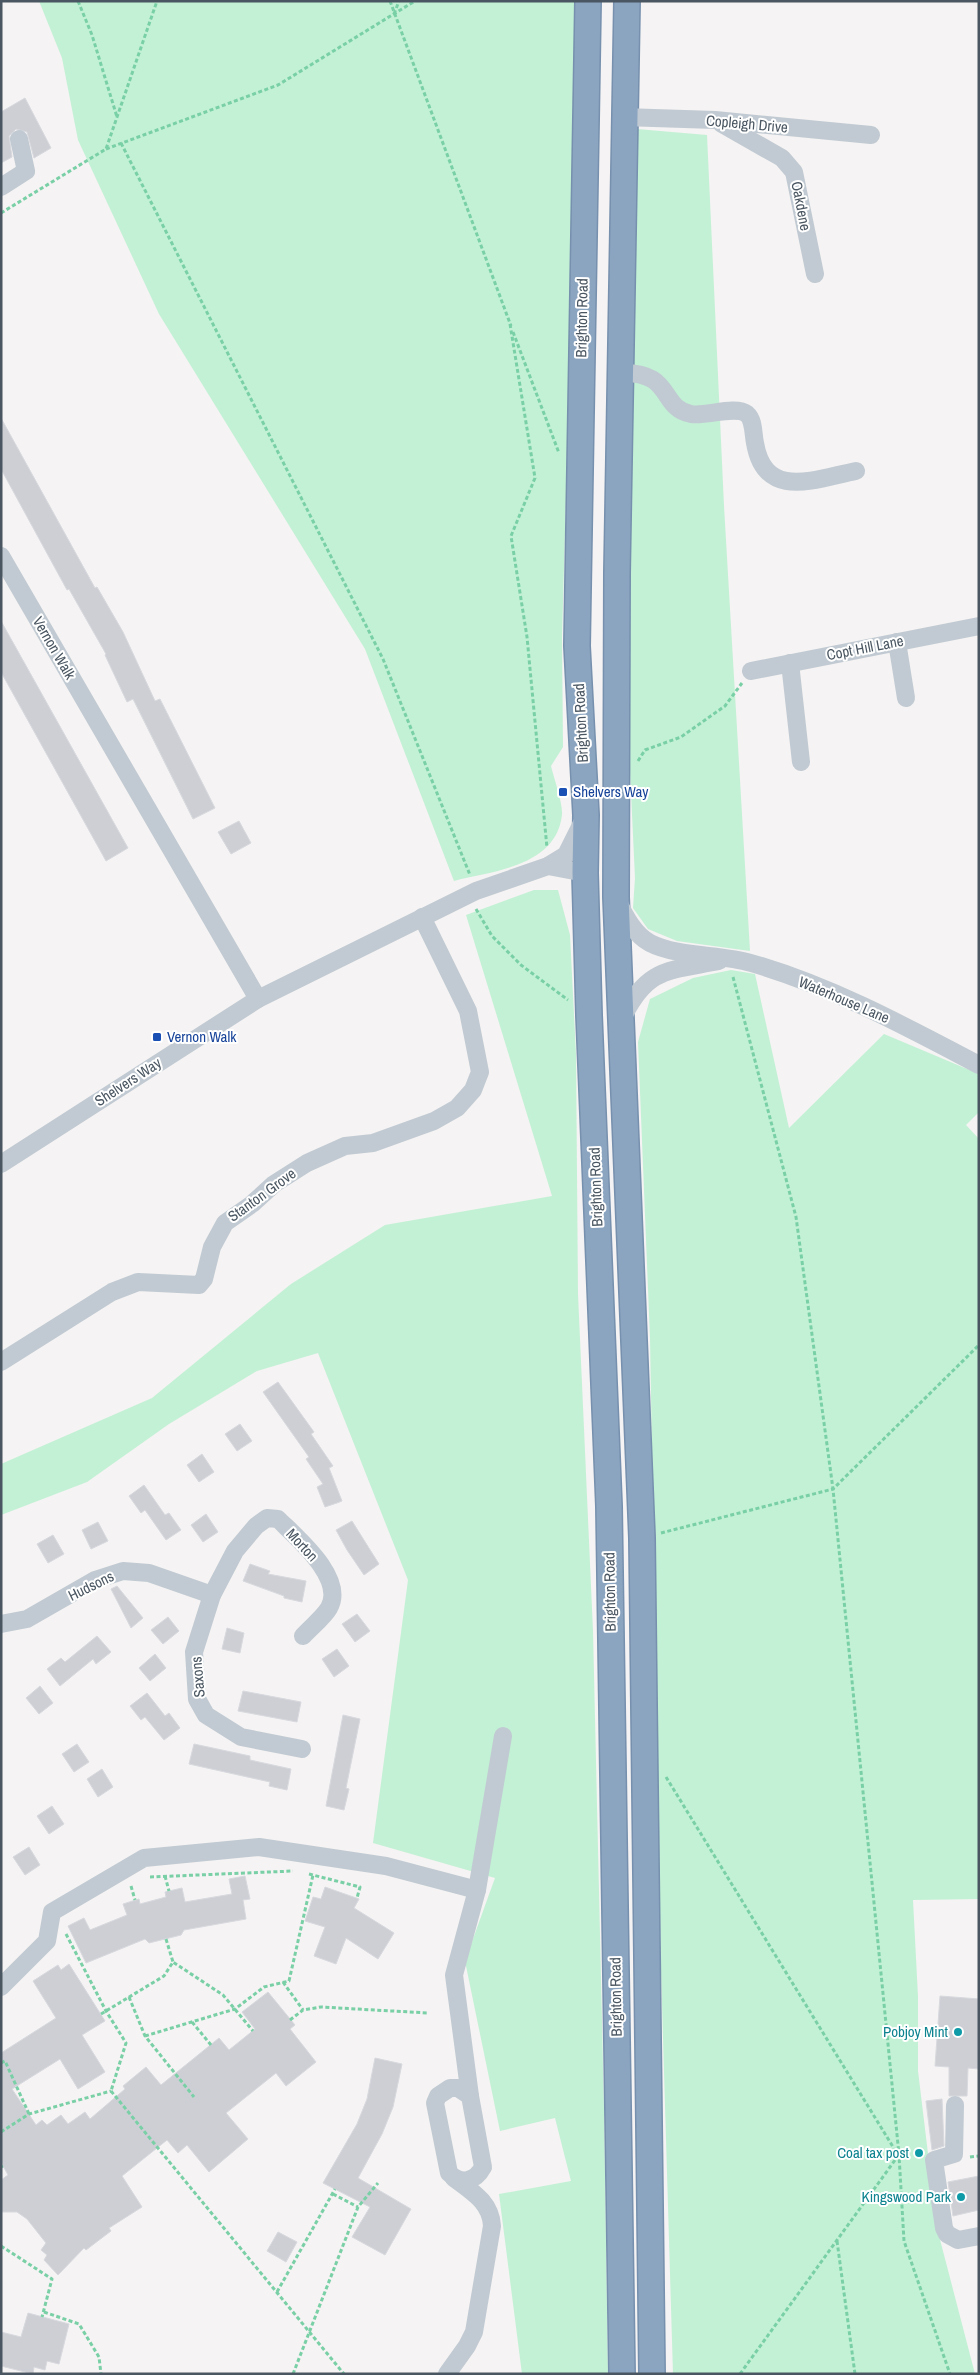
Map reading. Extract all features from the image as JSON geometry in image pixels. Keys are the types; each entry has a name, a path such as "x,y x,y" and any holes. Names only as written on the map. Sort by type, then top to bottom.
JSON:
{"highway":[{"name":"Brighton Road","path":"588,1 577,646 586,815 585,873 589,1014 609,1516 622,2374"},
{"name":"Brighton Road","path":"627,1 623,116 616,897 642,1538 652,2374"},
{"path":"585,873 600,860 617,800"}],"street":[{"name":"Copleigh Drive","path":"623,116 715,120 870,135"},
{"name":"Oakdene","path":"715,120 782,158 794,172 815,274"},
{"path":"1,187 26,171 19,139"},
{"path":"620,373 635,372 658,382 675,406 682,412 699,415 738,411 747,414 751,422 759,460 764,470 775,478 787,482 800,482 856,471"},
{"name":"Vernon Walk","path":"1,556 258,999"},
{"name":"Copt Hill Lane","path":"751,671 979,626"},
{"path":"897,642 906,698"},
{"path":"790,663 802,762"},
{"name":"Shelvers Way","path":"1,1164 258,999 422,917 472,894 548,866 566,856 586,815"},
{"path":"548,866 585,873"},
{"name":"Waterhouse Lane","path":"616,897 632,927 650,943 670,949 751,963 862,1004 979,1065"},
{"name":"Stanton Grove","path":"1,1362 112,1292 138,1282 200,1285 204,1279 212,1247 225,1222 252,1204 274,1184 307,1163 345,1146 373,1143 434,1121 457,1108 473,1090 480,1072 468,1011 422,917"},
{"name":"Waterhouse Lane","path":"621,1021 637,992 655,976 664,972 732,959"},
{"name":"Morton","path":"212,1595 235,1552 256,1526 267,1518 278,1519 317,1558 332,1586 332,1598 329,1608 303,1636"},
{"name":"Hudsons","path":"1,1624 28,1619 95,1580 122,1571 149,1573 212,1595"},
{"name":"Saxons","path":"212,1595 194,1652 197,1699 206,1715 240,1737 302,1749"},
{"path":"454,2178 468,2181 474,2178 483,2167 470,2096 454,1975 477,1890 503,1736"},
{"path":"1,1987 47,1941 52,1912 144,1858 259,1847 386,1866 477,1890"},
{"path":"447,2374 467,2346 474,2332 492,2226 489,2209 449,2173 435,2103 438,2096 450,2088 465,2091 470,2096"},
{"path":"955,2105 954,2154 934,2160 944,2228 946,2234 958,2240 979,2236"}],"path":[{"path":"78,1 92,35 117,117"},
{"path":"106,148 157,1"},
{"path":"390,1 562,462"},
{"path":"394,15 399,1"},
{"path":"1,213 106,148 278,84 415,1"},
{"path":"121,142 383,659 472,894 492,936 520,965 589,1014"},
{"path":"510,324 535,478 511,536 527,637 548,866"},
{"path":"636,766 645,750 681,737 725,706 751,671"},
{"path":"732,959 732,970 796,1217 833,1489 899,2155 904,2241 950,2374"},
{"path":"642,1538 833,1489 979,1345"},
{"path":"663,1773 899,2155"},
{"path":"146,1877 298,1871"},
{"path":"306,1873 360,1887 357,1898"},
{"path":"145,2036 235,2009 264,1987 289,1981 313,1875"},
{"path":"165,1876 170,1891"},
{"path":"122,1891 139,1881"},
{"path":"131,1886 135,1900"},
{"path":"66,1933 106,2011 126,2043 111,2091"},
{"path":"166,1939 173,1962 223,1995 253,2031"},
{"path":"101,2014 164,1976 173,1962"},
{"path":"283,1982 303,2010"},
{"path":"129,1996 145,2036 194,2097"},
{"path":"290,2020 303,2010 321,2007 428,2013"},
{"path":"192,2022 211,2045"},
{"path":"1,2063 4,2061 28,2114"},
{"path":"1,2132 28,2114 111,2091"},
{"path":"111,2091 344,2374"},
{"path":"740,2374 899,2155"},
{"path":"293,2374 358,2207 378,2183"},
{"path":"277,2292 335,2189"},
{"path":"333,2194 358,2207"},
{"path":"837,2240 856,2374"},
{"path":"1,2246 52,2279 42,2317"},
{"path":"44,2312 79,2324 99,2357 100,2374"}],"green space":[{"path":"39,1 580,1 562,638 563,747 551,766 560,798 562,815 557,832 548,845 536,856 504,869 454,881 365,649 159,314 78,140 62,58"},
{"path":"637,129 707,135 724,506 750,951 677,941 648,929 633,908 635,878 629,750"},
{"path":"534,890 558,890 570,935 576,1054 578,1294 593,1631 608,2374 522,2374 499,2194 571,2181 555,2118 500,2131 465,1961 495,1878 373,1843 408,1580 318,1353 257,1371 169,1424 87,1482 1,1515 1,1464 152,1398 291,1284 385,1225 552,1196 466,915"},
{"path":"731,970 755,974 789,1128 884,1034 979,1074 979,1112 966,1125 979,1139 979,1899 913,1900 918,1997 918,2071 937,2228 975,2374 673,2374 661,1971 650,1338 638,1042 650,999 693,978"}],"building":[{"path":"25,98 51,148 34,158 27,132 16,129 9,136 12,157 1,163 1,112"},
{"path":"1,418 95,588 97,587 123,632 155,701 160,699 215,808 193,819 133,699 127,702 106,654 69,589 67,590 1,469"},
{"path":"1,621 128,848 106,861 1,672"},
{"path":"239,821 251,843 231,854 218,832"},
{"path":"278,1382 314,1432 311,1434 333,1466 329,1468 342,1501 325,1507 317,1487 323,1484 306,1459 309,1457 263,1392"},
{"path":"240,1424 252,1441 237,1451 225,1434"},
{"path":"202,1454 214,1472 199,1482 187,1465"},
{"path":"144,1485 165,1515 169,1513 181,1530 166,1540 145,1510 141,1513 129,1496"},
{"path":"206,1514 218,1532 203,1542 191,1525"},
{"path":"352,1521 379,1564 364,1575 336,1530"},
{"path":"98,1522 108,1541 91,1549 82,1530"},
{"path":"53,1535 64,1554 48,1563 37,1544"},
{"path":"250,1564 270,1571 268,1574 306,1581 302,1602 284,1598 284,1596 243,1581"},
{"path":"117,1586 143,1618 131,1628 111,1589"},
{"path":"357,1614 370,1631 355,1642 342,1624"},
{"path":"168,1617 179,1631 163,1644 151,1630"},
{"path":"227,1628 244,1633 240,1653 222,1649"},
{"path":"97,1636 111,1652 96,1664 93,1659 60,1686 47,1669 61,1658 65,1662"},
{"path":"337,1649 349,1666 334,1677 322,1659"},
{"path":"155,1654 166,1668 150,1681 139,1668"},
{"path":"40,1686 53,1703 39,1714 26,1698"},
{"path":"243,1691 301,1702 297,1722 238,1711"},
{"path":"147,1693 165,1716 169,1713 180,1728 164,1740 145,1717 141,1720 130,1706"},
{"path":"343,1715 360,1719 346,1788 349,1789 344,1810 326,1806"},
{"path":"77,1744 89,1762 74,1772 62,1754"},
{"path":"194,1744 250,1756 250,1760 291,1769 287,1790 269,1786 270,1782 189,1764"},
{"path":"102,1769 113,1787 98,1797 87,1779"},
{"path":"52,1806 64,1824 49,1834 37,1816"},
{"path":"29,1847 40,1865 25,1875 13,1857"},
{"path":"245,1876 250,1899 243,1900 246,1919 184,1930 181,1935 149,1943 145,1939 86,1963 68,1926 84,1918 90,1930 127,1915 123,1904 139,1899 140,1904 166,1897 165,1892 182,1888 185,1902 232,1894 229,1879"},
{"path":"325,1887 359,1899 354,1908 394,1933 378,1959 346,1938 336,1964 314,1956 325,1927 305,1921 313,1897 321,1899"},
{"path":"69,1964 105,2021 82,2035 105,2072 78,2089 60,2059 12,2089 36,2125 42,2120 47,2125 61,2115 68,2124 85,2112 90,2119 125,2089 123,2086 146,2067 161,2085 219,2038 229,2050 255,2029 242,2012 268,1992 295,2025 290,2029 316,2062 286,2086 276,2073 226,2113 248,2139 209,2172 187,2145 178,2153 167,2140 122,2176 142,2207 109,2228 111,2231 86,2250 84,2248 58,2275 44,2260 47,2255 41,2250 46,2243 27,2219 17,2212 1,2212 1,2180 8,2175 1,2162 1,2053 56,2018 33,1981 58,1965 61,1970"},
{"name":"Pobjoy Mint","path":"940,1996 979,1999 979,2069 968,2068 967,2096 949,2096 949,2067 935,2066"},
{"path":"375,2058 402,2064 393,2107 382,2134 358,2178 411,2209 385,2255 352,2237 370,2207 323,2183 357,2124 367,2099"},
{"path":"942,2099 944,2146 932,2150 926,2101"},
{"name":"Kingswood Park","path":"979,2176 979,2210 953,2216 948,2182"},
{"path":"278,2232 297,2242 286,2262 267,2251"},
{"path":"28,2313 69,2324 59,2364 47,2361 45,2370 34,2367 33,2374 1,2366 1,2332 21,2337"}],"place":[{"name":"Shelvers Way","path":"563,792"},
{"name":"Vernon Walk","path":"157,1037"},
{"name":"Pobjoy Mint","path":"958,2032"},
{"name":"Coal tax post","path":"919,2153"},
{"name":"Kingswood Park","path":"961,2197"}]}
